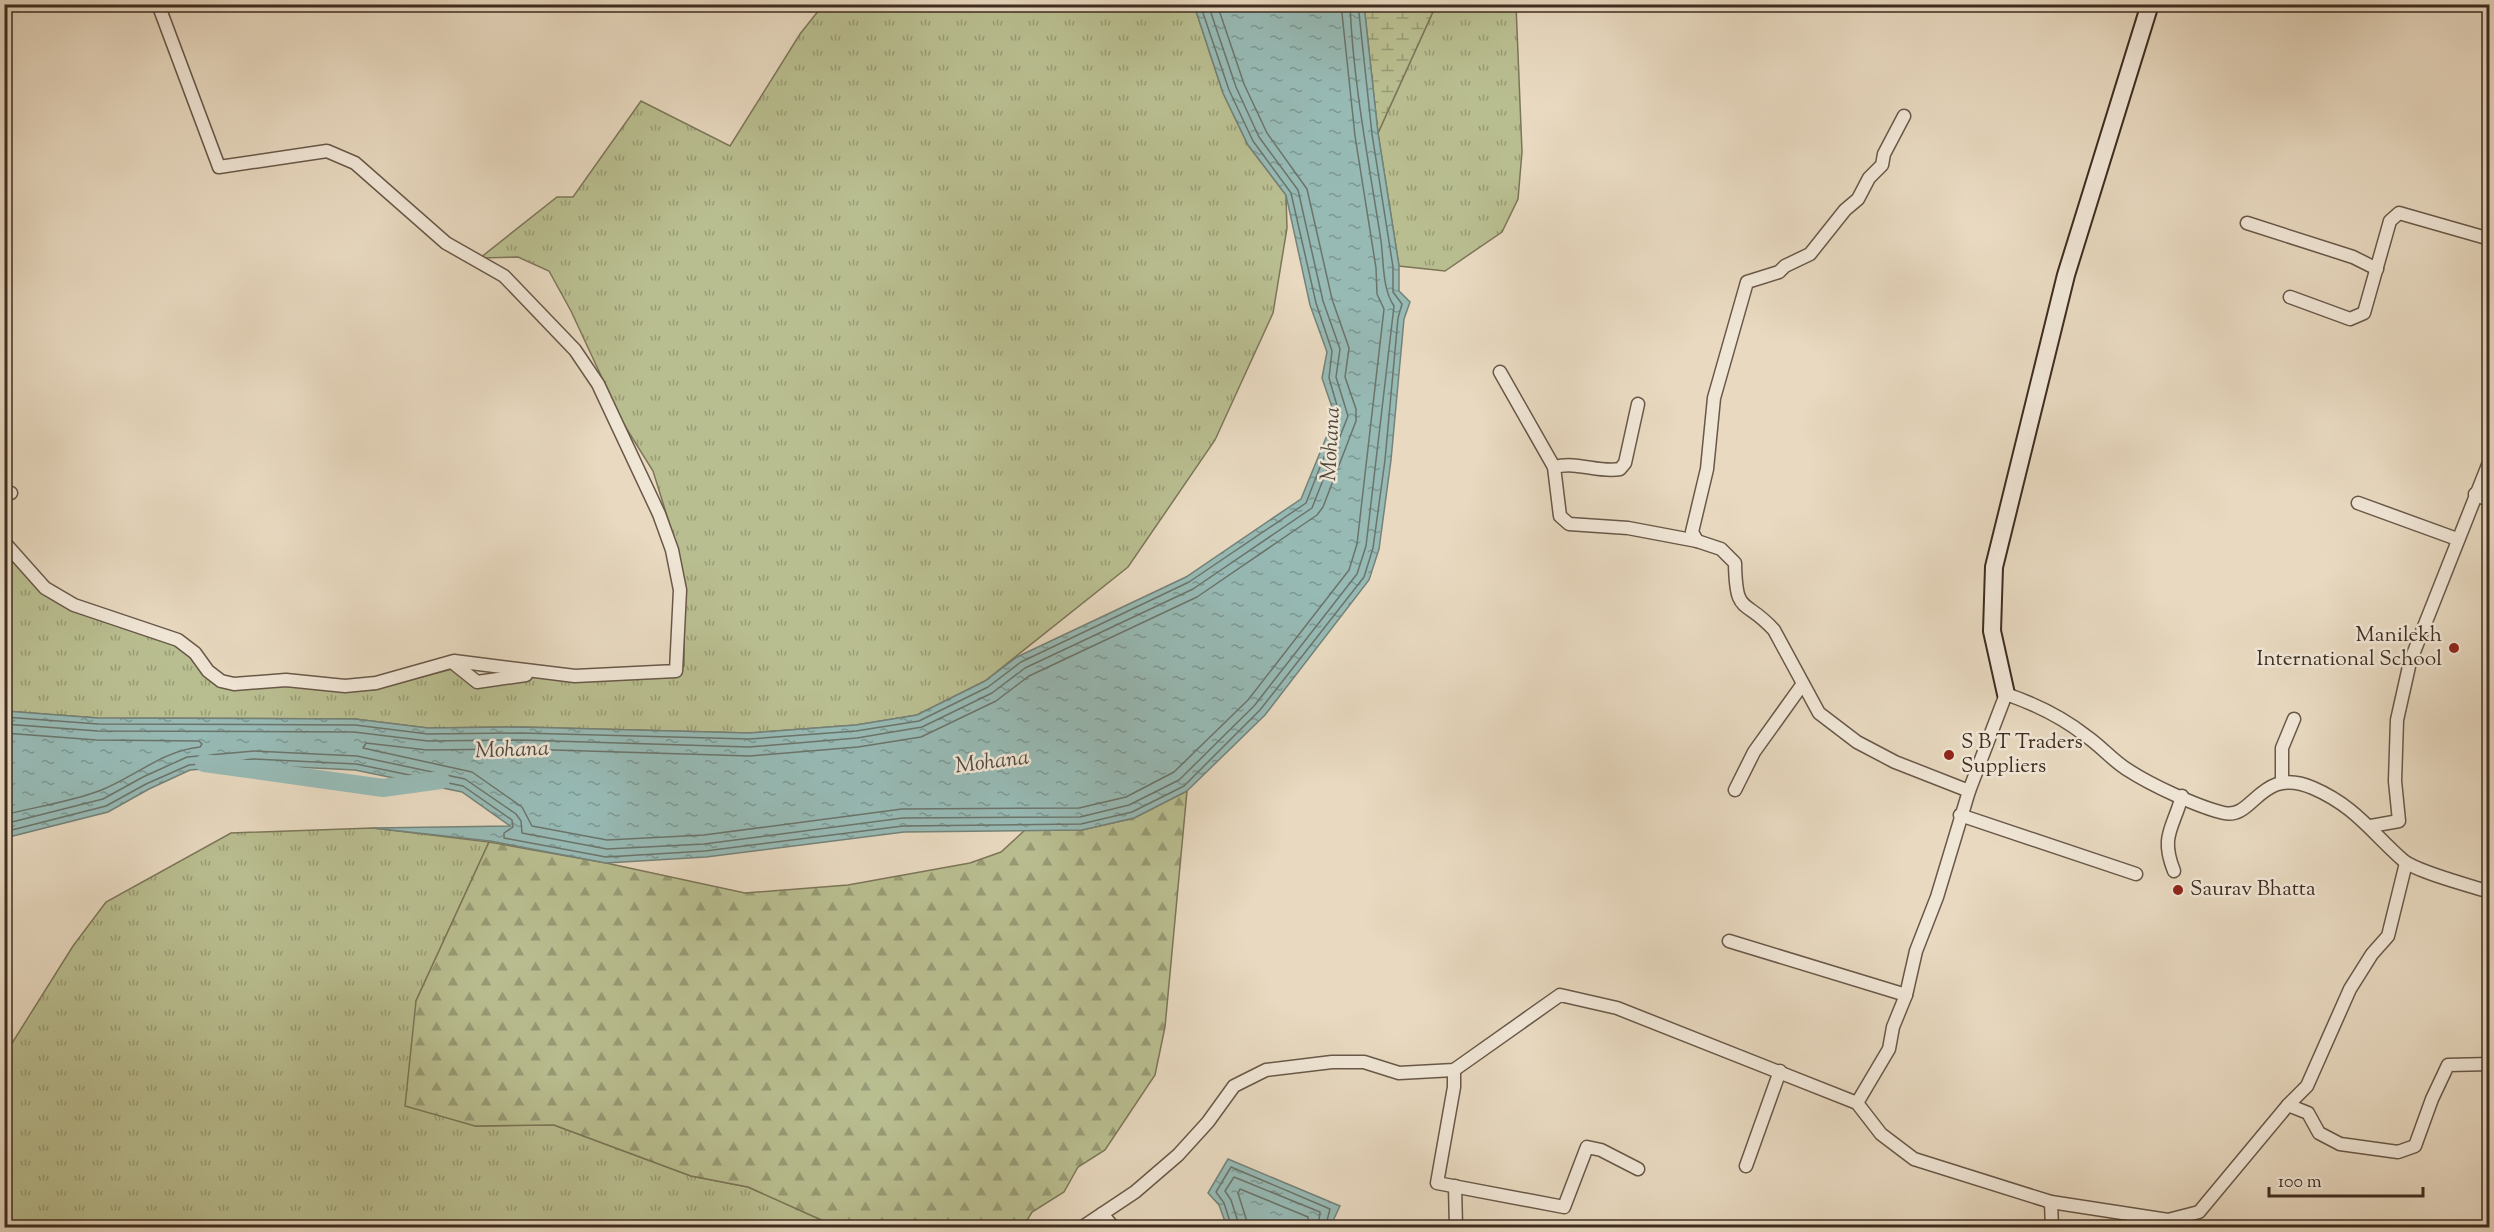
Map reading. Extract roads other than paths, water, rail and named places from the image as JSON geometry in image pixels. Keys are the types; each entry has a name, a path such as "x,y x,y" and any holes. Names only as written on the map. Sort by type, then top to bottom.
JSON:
{"main road":[{"path":"2006,694 1992,631 1994,567 2066,274 2150,4"}],"street":[{"path":"4,542 45,588 74,605 178,640 195,653 208,671 221,681 234,684 286,680 345,686 376,683 452,662 575,676 676,671 680,590 672,550 659,514 598,384 575,350 504,276 446,243 355,163 327,151 219,167 158,4"},
{"path":"1697,541 1692,532 1707,469 1714,398 1747,282 1779,272 1785,266 1810,254 1845,210 1858,199 1869,178 1882,165 1884,154 1904,116"},
{"path":"2290,297 2350,319 2364,313 2390,221 2399,213 2490,239"},
{"path":"2247,222 2354,257 2377,268"},
{"path":"1500,372 1554,467 1560,516 1569,524 1628,528 1697,541 1721,549 1735,563 1736,591 1741,604 1765,620 1774,630 1819,713 1857,742 1894,762 1969,791"},
{"path":"1554,467 1570,463 1612,470 1620,469 1625,463 1638,404"},
{"path":"2371,826 2399,821 2395,781 2397,720 2410,662 2490,460"},
{"path":"2475,494 2490,501"},
{"path":"2358,504 2457,539"},
{"path":"1735,790 1754,752 1802,685"},
{"path":"1857,1102 1889,1049 1893,1028 1906,995 1916,951 1937,897 1960,815 2006,694 2041,706 2085,734 2129,771 2227,814 2245,808 2260,792 2275,783 2310,786 2334,798 2371,826 2406,863 2490,892"},
{"path":"2282,782 2282,748 2294,718"},
{"path":"2174,872 2167,855 2166,840 2182,796"},
{"path":"1960,815 2136,874"},
{"path":"1081,1227 1135,1192 1178,1155 1209,1122 1234,1086 1266,1070 1332,1062 1364,1062 1399,1073 1454,1070 1560,995 1617,1008 1857,1102 1881,1134 1914,1159 2051,1202 2168,1220 2199,1212 2288,1105 2307,1086 2350,989 2388,936 2406,863"},
{"path":"1730,941 1906,995"},
{"path":"2288,1105 2308,1113 2319,1133 2340,1144 2398,1152 2415,1146 2432,1099 2448,1065 2490,1064"},
{"path":"1454,1070 1454,1087 1437,1183 1564,1207 1587,1147 1601,1150 1638,1169"},
{"path":"1746,1166 1780,1071"},
{"path":"1455,1186 1456,1227"},
{"path":"2051,1202 2052,1227"},
{"path":"1102,1214 1114,1227"}],"water":[{"path":"1194,5 1364,5 1378,133 1399,266 1399,291 1410,302 1404,319 1391,460 1379,549 1369,580 1265,715 1187,791 1134,818 1082,830 904,832 706,857 606,863 490,841 373,828 510,826 462,792 355,770 254,765 190,770 108,812 5,838 5,711 98,718 355,719 428,728 521,727 749,733 856,725 917,715 985,681 1017,657 1186,577 1301,499 1335,416 1322,378 1327,352 1310,305 1286,195 1248,145 1223,93"},
{"path":"1228,1159 1340,1206 1330,1227 1227,1227 1219,1205 1208,1193"}],"waterway":[{"name":"Mohana","path":"204,763 383,788 441,780"}],"place":[{"name":"Manilekh International School","path":"2454,648"},
{"name":"S B T Traders Suppliers","path":"1949,755"},
{"name":"Saurav Bhatta","path":"2178,890"}]}
